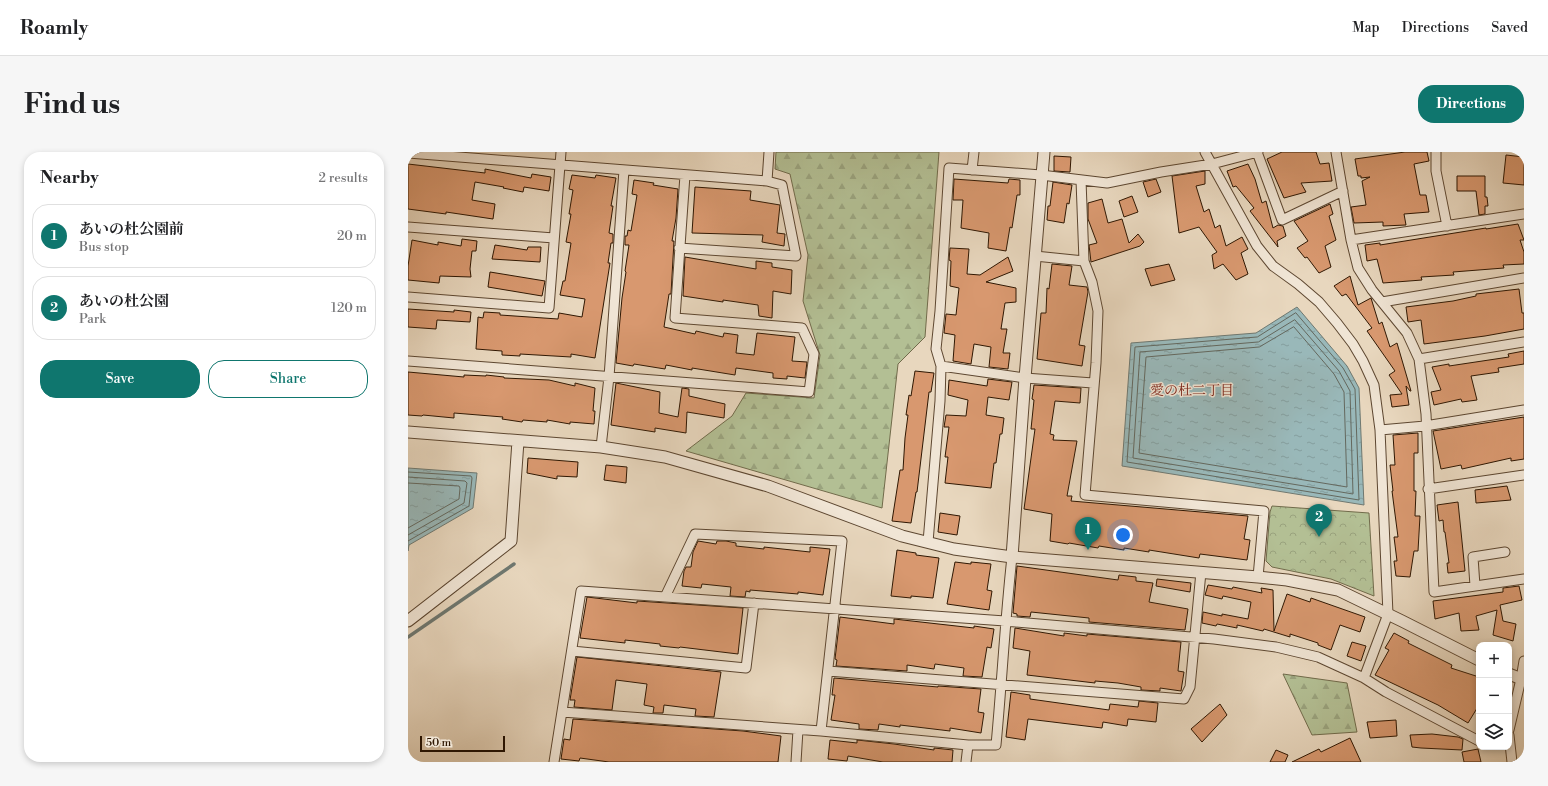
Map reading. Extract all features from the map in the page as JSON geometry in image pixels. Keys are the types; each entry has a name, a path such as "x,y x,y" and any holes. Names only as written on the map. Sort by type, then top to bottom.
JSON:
{"street":[{"path":"408,297 549,308 561,152"},
{"path":"767,181 769,152"},
{"path":"972,170 974,152"},
{"path":"562,712 821,731 968,745 996,745 1044,152"},
{"path":"1205,152 1257,246 1273,266 1298,284 1319,302 1353,344 1374,385 1380,430 1388,614 1364,678"},
{"path":"928,542 940,401 941,366 936,349 940,311 949,168 1041,175 1107,183 1161,172 1212,164 1257,152 1282,220 1343,191"},
{"path":"1336,152 1351,240 1358,268 1382,302 1397,318 1407,333 1419,359 1426,414 1428,489 1434,592 1524,579"},
{"path":"1436,152 1436,171 1447,226"},
{"path":"408,153 767,181 782,185 796,256 679,248"},
{"path":"601,447 609,377 624,170"},
{"path":"408,361 809,392 814,354 802,328 675,318 685,175"},
{"path":"1081,180 1084,261 1092,282 1098,311 1096,363 1093,383 1085,495 1264,511 1258,577"},
{"path":"1351,240 1524,214"},
{"path":"408,227 554,238"},
{"path":"1035,256 1084,261"},
{"path":"1382,302 1524,278"},
{"path":"1419,359 1524,342"},
{"path":"941,366 1025,378 1093,383"},
{"path":"1380,430 1426,426 1524,410"},
{"path":"408,432 601,447 665,457 768,486 902,536 954,549 1012,557 1287,580 1338,590 1476,658"},
{"path":"408,622 511,542 518,441"},
{"path":"1428,489 1524,475"},
{"path":"664,597 695,534 842,542 821,731"},
{"path":"1475,586 1473,557 1504,552"},
{"path":"828,671 1184,699 1190,687 1201,572"},
{"path":"554,762 580,591 1005,621 1194,638 1296,651 1318,657 1364,678 1386,692 1476,739"},
{"path":"572,651 746,668 754,603"},
{"path":"1512,719 1523,680 1524,661"},
{"path":"1512,675 1523,680"},
{"path":"796,762 798,730"},
{"path":"966,762 968,745"},
{"path":"1511,750 1512,762"}],"green space":[{"path":"776,152 939,152 925,337 898,364 882,508 686,451 732,416 746,393 814,398 820,355 803,301 808,255 790,174 775,169"},
{"path":"1272,506 1369,513 1374,596 1331,579 1272,567 1266,561 1270,512"},
{"path":"1283,674 1347,683 1357,732 1312,735"}],"water":[{"path":"1297,307 1347,366 1359,388 1364,505 1122,466 1131,343 1256,333"},
{"path":"408,468 477,473 473,508 409,545 408,551"}],"building":[{"path":"1282,152 1316,152 1320,164 1329,163 1332,181 1301,183 1306,192 1284,198 1267,159"},
{"path":"1405,152 1427,152 1429,161 1414,164 1420,195 1426,195 1429,212 1404,214 1406,225 1383,226 1383,222 1354,223 1351,207 1366,205 1362,181 1370,177 1361,178 1361,176 1358,176 1355,159"},
{"path":"1506,155 1524,157 1524,185 1503,183"},
{"path":"1054,156 1071,157 1070,172 1054,171"},
{"path":"408,164 485,173 485,169 531,178 532,174 551,177 549,191 524,187 523,192 475,182 472,200 495,204 493,219 446,212 446,214 408,209"},
{"path":"1248,164 1255,179 1262,203 1266,201 1273,228 1278,225 1283,226 1286,236 1277,241 1278,247 1250,211 1254,208 1236,186 1233,187 1227,171"},
{"path":"1205,171 1205,184 1196,186 1204,212 1209,209 1215,228 1220,225 1226,246 1242,237 1248,249 1241,253 1248,274 1236,280 1223,264 1214,269 1212,255 1217,252 1199,227 1179,233 1172,176"},
{"path":"572,175 595,178 596,175 616,178 611,206 613,206 609,233 613,234 613,243 611,243 608,263 610,263 595,358 571,354 571,357 520,354 520,356 502,355 502,351 476,349 478,317 483,318 484,312 500,313 500,315 558,319 559,313 582,317 585,299 560,295 563,281 565,281 571,243 566,242 571,214 569,214 573,190 569,189"},
{"path":"1457,176 1485,176 1485,197 1487,197 1488,206 1485,206 1485,214 1479,215 1476,191 1457,191"},
{"path":"954,179 1008,183 1009,179 1020,180 1020,195 1017,195 1012,228 1010,227 1006,251 988,248 989,233 961,228 963,200 953,200"},
{"path":"1156,179 1161,192 1148,197 1143,182"},
{"path":"634,180 678,189 676,218 672,241 674,241 671,294 669,294 664,327 695,334 696,331 723,337 724,333 738,335 736,353 754,355 757,333 795,337 792,361 807,362 805,378 787,376 787,379 773,378 773,373 736,368 735,375 692,368 692,370 666,365 665,369 616,363 629,245 625,245 625,236 627,236 628,230 631,231 637,195 632,194"},
{"path":"1053,182 1072,185 1064,223 1047,220"},
{"path":"695,187 751,191 750,200 780,205 777,233 785,234 784,246 762,242 763,235 692,233"},
{"path":"1132,196 1138,212 1124,217 1119,201"},
{"path":"1102,199 1108,223 1122,219 1129,243 1138,234 1144,242 1140,246 1091,262 1089,245 1097,243 1088,219 1088,203"},
{"path":"1330,204 1333,214 1329,216 1336,240 1325,246 1331,267 1319,273 1307,257 1305,258 1297,248 1308,241 1294,221"},
{"path":"1518,224 1524,240 1520,240 1524,252 1524,264 1503,265 1504,268 1453,272 1454,275 1421,277 1422,280 1383,283 1377,259 1367,261 1365,245 1380,243 1380,245"},
{"path":"462,239 477,241 476,251 472,251 470,269 471,277 440,276 439,283 408,280 408,266 412,240 438,245 438,242 461,246"},
{"path":"495,245 527,250 528,247 541,247 540,262 492,259"},
{"path":"950,248 969,249 967,274 980,275 1008,257 1013,271 986,282 1016,288 1016,302 1005,303 1001,329 1007,329 1003,353 1010,353 1008,369 989,367 991,347 974,344 971,364 953,361 955,335 944,333 946,314 956,315 959,288 950,286"},
{"path":"685,257 756,269 756,261 772,263 772,267 792,270 791,294 773,291 772,318 759,316 758,305 683,296"},
{"path":"1052,264 1072,266 1069,285 1087,287 1088,292 1079,345 1085,346 1082,366 1037,359 1041,313 1046,313 1047,288 1049,289"},
{"path":"1169,264 1175,280 1151,286 1145,269"},
{"path":"490,272 545,281 542,296 488,287"},
{"path":"1350,276 1358,305 1371,298 1379,324 1382,322 1390,347 1397,343 1411,391 1406,386 1409,405 1392,407 1390,395 1402,394 1389,375 1395,371 1367,331 1372,328 1346,294 1342,296 1334,286"},
{"path":"1519,289 1522,313 1524,313 1524,329 1424,344 1421,320 1408,322 1406,307 1453,301 1476,296 1476,294"},
{"path":"408,309 471,312 470,322 437,320 436,329 408,327"},
{"path":"1524,351 1524,364 1498,368 1499,372 1471,376 1477,400 1462,402 1461,399 1434,405 1431,392 1441,390 1432,367 1509,357 1508,354"},
{"path":"915,371 934,373 931,392 929,392 917,492 911,523 892,521 900,470 903,470 908,415 906,415"},
{"path":"408,372 464,377 464,375 486,375 504,378 549,380 575,386 575,383 595,388 593,411 595,411 594,424 570,422 570,424 547,420 547,422 523,420 522,422 502,419 503,417 454,413 454,418 408,415"},
{"path":"988,379 1012,382 1009,400 988,397 986,415 1004,418 996,463 994,463 991,488 945,483 948,457 945,457 949,427 944,427 946,415 966,416 968,400 948,395 949,380 987,386"},
{"path":"616,383 660,392 659,413 678,417 682,388 689,389 689,396 725,404 724,418 687,412 686,433 655,428 655,432 611,425"},
{"path":"1034,385 1081,388 1080,403 1055,401 1050,434 1054,435 1053,440 1077,441 1067,496 1072,496 1071,501 1248,516 1244,539 1250,540 1247,560 1200,554 1199,558 1149,550 1149,552 1099,546 1098,548 1050,541 1052,514 1024,509 1035,429 1031,429"},
{"path":"1524,417 1524,459 1511,461 1511,458 1462,469 1461,465 1441,469 1433,431"},
{"path":"1418,433 1418,453 1414,453 1414,491 1416,491 1415,516 1420,516 1418,551 1414,551 1410,577 1396,576 1394,561 1397,561 1394,537 1398,537 1390,465 1395,465 1393,435"},
{"path":"528,458 578,462 577,477 557,476 557,479 527,473"},
{"path":"606,465 627,467 626,483 604,480"},
{"path":"1507,486 1511,500 1476,503 1475,490"},
{"path":"1458,502 1465,571 1448,573 1447,563 1449,563 1445,532 1443,520 1439,521 1437,505"},
{"path":"940,513 960,516 957,535 938,532"},
{"path":"698,541 716,544 717,541 726,541 736,543 736,546 764,549 764,547 810,552 810,547 830,549 823,595 798,592 798,594 750,590 750,592 746,591 745,597 730,596 731,587 702,584 701,588 682,586 684,571 686,567 691,567 693,552"},
{"path":"897,550 916,553 916,555 939,558 933,598 891,596"},
{"path":"955,562 991,564 987,590 992,591 989,610 947,604"},
{"path":"1017,566 1118,580 1119,575 1136,577 1136,581 1153,583 1149,602 1188,609 1185,630 1089,622 1089,618 1031,612 1030,617 1017,616 1017,614 1013,613"},
{"path":"1157,579 1191,583 1190,592 1156,586"},
{"path":"1208,585 1232,589 1233,587 1262,593 1261,588 1273,590 1274,631 1287,594 1310,602 1311,598 1365,617 1360,632 1340,625 1331,650 1318,645 1318,643 1290,634 1290,637 1264,629 1263,631 1237,625 1237,628 1202,623 1203,612 1248,619 1251,602 1223,596 1222,599 1205,595"},
{"path":"1519,586 1522,600 1500,605 1503,621 1516,624 1513,641 1493,635 1497,610 1476,616 1479,630 1461,631 1459,613 1435,619 1433,601 1503,592 1503,588"},
{"path":"587,597 637,603 637,601 743,608 738,654 660,646 660,644 625,640 625,643 580,638"},
{"path":"840,617 894,624 894,619 994,629 991,648 987,647 982,677 963,676 964,668 935,664 934,669 907,665 907,671 836,666 837,660 835,659"},
{"path":"1015,628 1064,636 1064,633 1087,636 1087,634 1181,642 1178,671 1184,672 1181,691 1160,688 1160,691 1141,690 1141,687 1118,683 1095,681 1095,683 1027,675 1030,651 1013,648"},
{"path":"1394,633 1409,641 1408,643 1452,665 1451,668 1476,676 1476,710 1468,723 1438,705 1375,675 1389,650 1385,648"},
{"path":"1352,642 1366,646 1361,661 1347,656"},
{"path":"577,657 721,672 714,717 695,716 696,709 664,705 663,713 653,713 654,707 644,705 647,684 616,680 612,710 574,707 575,700 570,700"},
{"path":"834,678 938,687 981,689 978,712 984,713 981,733 950,728 950,731 879,724 878,730 859,729 859,724 831,720 835,695 832,695"},
{"path":"1011,692 1030,695 1030,699 1109,710 1110,704 1138,707 1139,701 1158,703 1156,722 1128,719 1127,726 1103,722 1102,728 1028,719 1025,740 1006,737"},
{"path":"1220,704 1227,715 1202,742 1191,729"},
{"path":"573,719 743,731 781,736 778,762 609,762 580,758 579,761 561,759 564,739 570,740"},
{"path":"1396,720 1397,736 1370,738 1367,722"},
{"path":"1432,734 1463,739 1462,750 1412,747 1410,735"},
{"path":"1350,738 1361,762 1292,762 1319,749 1321,752"},
{"path":"830,740 857,743 857,740 934,750 934,748 953,750 952,762 883,762 848,756 847,761 828,759"},
{"path":"1276,750 1288,755 1285,762 1270,762"},
{"path":"1478,750 1481,762 1464,762 1462,752"}],"waterway":[{"path":"408,637 514,564"}],"place":[{"name":"あいの杜公園","path":"1319,537"},
{"name":"あいの杜公園前","path":"1088,550"}],"district":[{"name":"愛の杜二丁目","path":"1192,391"}]}
